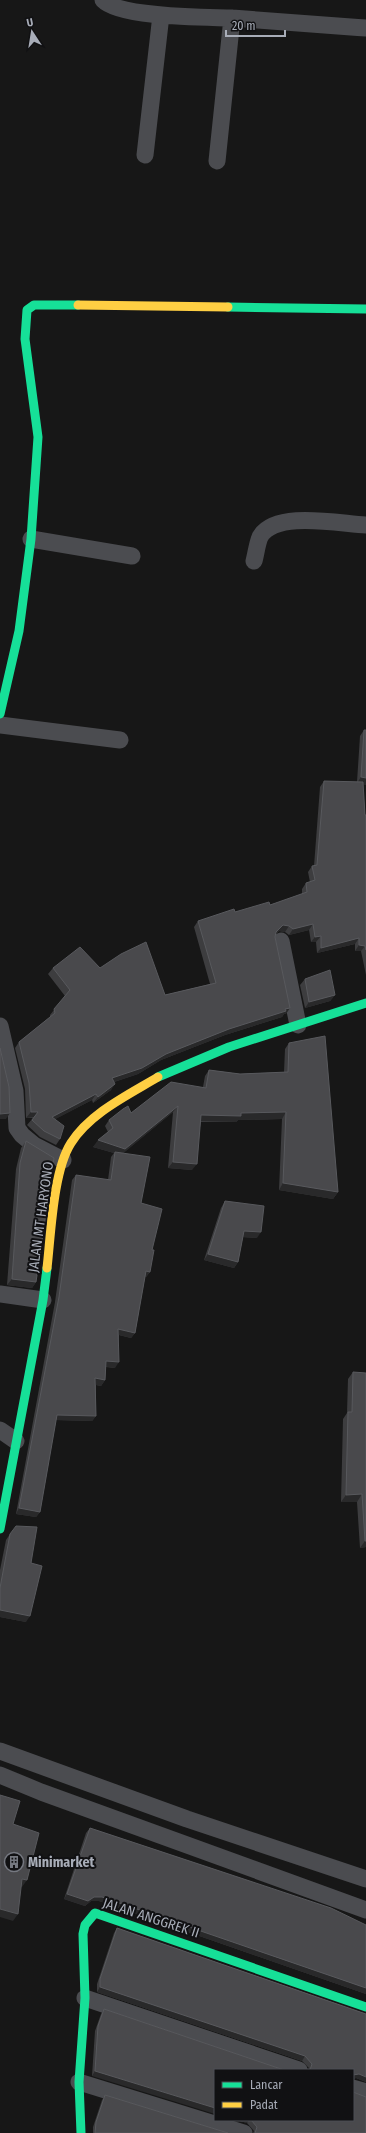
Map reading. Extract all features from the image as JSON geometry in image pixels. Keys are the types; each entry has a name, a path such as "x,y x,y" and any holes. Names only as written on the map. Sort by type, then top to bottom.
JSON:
{"street":[{"path":"103,0 107,4 120,9 160,15 232,18 366,28"},
{"path":"144,155 160,15"},
{"path":"217,161 232,18"},
{"path":"0,714 19,631 31,539 38,437 25,339 26,316 30,307 44,304 366,309"},
{"path":"254,561 260,538 269,528 276,524 296,520 366,525"},
{"path":"31,539 132,556"},
{"path":"0,725 56,734 120,740"},
{"path":"281,941 298,1025"},
{"name":"JALAN MT HARYONO","path":"0,1528 43,1300 56,1198 63,1160 70,1143 82,1129 111,1105 166,1072 229,1047 366,1003"},
{"path":"0,1026 15,1091 17,1128 22,1135 34,1145 63,1160"},
{"path":"0,1294 43,1300"},
{"path":"0,1430 16,1441"},
{"path":"0,1751 187,1819 366,1879"},
{"path":"0,1775 56,1798 366,1910"},
{"name":"JALAN ANGGREK II","path":"80,2133 79,2082 85,1998 83,1934 85,1925 95,1913 366,2006"},
{"path":"85,1998 297,2069"},
{"path":"79,2082 244,2133"},
{"path":"354,2088 366,2092"}],"building":[{"path":"364,730 366,730 366,778 361,777"},
{"path":"324,781 363,782 366,815 366,950 365,946 359,945 359,938 321,948 321,936 315,937 313,924 293,929 289,926 283,925 276,932 275,937 290,1008 285,1009 286,1011 229,1029 166,1054 142,1068 112,1078 115,1084 98,1097 96,1094 52,1117 64,1126 60,1139 44,1131 32,1120 38,1112 31,1112 29,1083 19,1042 55,1013 54,1009 70,990 53,968 80,947 100,968 121,954 146,942 165,995 216,983 198,921 234,909 235,912 269,902 270,905 307,892 306,883 315,880 312,866 317,865"},
{"path":"330,970 335,995 309,1002 305,979"},
{"path":"325,1036 338,1192 283,1183 286,1112 241,1113 241,1116 201,1115 197,1164 173,1162 178,1106 125,1149 98,1140 113,1128 109,1120 128,1106 131,1113 171,1082 206,1088 209,1070 240,1074 288,1072 289,1043"},
{"path":"0,1048 9,1087 10,1113 0,1114"},
{"path":"26,1141 54,1158 36,1282 12,1279 20,1163"},
{"path":"115,1152 150,1157 141,1203 162,1209 152,1250 154,1250 150,1272 146,1271 135,1333 118,1329 119,1362 106,1361 105,1380 95,1378 96,1416 57,1415 40,1512 19,1508 59,1297 76,1175 111,1180"},
{"path":"225,1201 264,1206 261,1232 244,1231 238,1262 208,1254"},
{"path":"353,1372 366,1373 366,1541 362,1494 346,1495 348,1412 352,1412"},
{"path":"16,1526 37,1527 31,1563 42,1566 30,1616 0,1610 0,1588 10,1534"},
{"name":"Minimarket","path":"0,1795 20,1801 13,1824 39,1833 27,1880 22,1879 18,1914 0,1909"},
{"path":"90,1828 331,1908 366,1925 366,1988 102,1897 94,1897 88,1901 67,1894"},
{"path":"117,1928 366,2014 366,2077 359,2074 354,2075 354,2069 310,2069 312,2064 305,2056 100,1987 100,1979"},
{"path":"104,2009 281,2069 214,2069 214,2108 95,2071 98,2026"},
{"path":"354,2092 366,2097 366,2133 255,2133 257,2127 252,2121 354,2121"},
{"path":"105,2095 228,2133 95,2133 96,2122"}],"traffic: fast":[{"path":"0,714 19,631 31,539 38,437 25,339 27,310 34,305 78,305"},
{"path":"228,307 366,309"},
{"path":"158,1077 229,1047 366,1003"},
{"path":"0,1529 43,1300 47,1268"},
{"path":"81,2133 79,2082 85,1998 83,1934 85,1925 95,1913 366,2007"}],"traffic: slow":[{"path":"78,305 228,307"},
{"path":"47,1268 54,1203 60,1170 71,1143 79,1132 99,1114 122,1098 158,1077"}],"place":[{"name":"Minimarket","path":"14,1862"}]}
